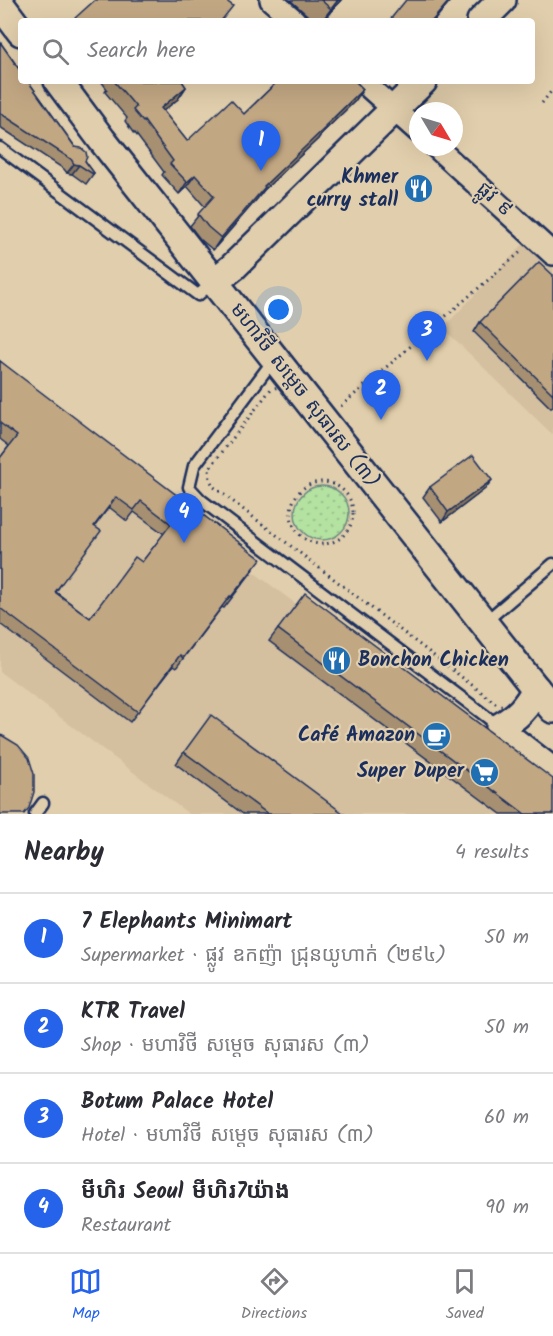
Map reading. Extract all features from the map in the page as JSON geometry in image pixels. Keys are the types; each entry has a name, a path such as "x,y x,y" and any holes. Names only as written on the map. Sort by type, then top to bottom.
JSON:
{"street":[{"path":"272,0 292,18"},
{"path":"484,18 502,0"},
{"path":"0,4 18,28"},
{"name":"មហាវិថី សម្តេច សុធារស (៣)","path":"60,84 483,623 528,692 553,709"},
{"path":"365,84 409,123"},
{"path":"214,282 233,267 420,84"},
{"name":"ផ្លូវ ៩","path":"446,156 553,254"},
{"path":"528,692 522,712 500,727 553,768"}],"lane":[{"path":"0,148 198,295 214,282"},
{"path":"276,361 266,369 194,466 189,487 201,500 500,727"},
{"path":"483,623 553,564"},
{"path":"34,814 43,803"}],"path":[{"path":"543,103 553,89"},
{"path":"324,421 536,238"},
{"path":"279,387 285,391 518,686 528,692 506,706 498,705 214,487 210,480 209,469 271,389 279,387"},
{"path":"328,482 338,486 351,500 353,518 351,525 345,534 334,542 316,544 306,540 301,537 293,525 291,508 294,498 311,483 328,482"}],"shaded area":[{"path":"539,228 553,241 553,435 443,328"},
{"path":"0,382 553,797 553,814 189,814 0,672"}],"green space":[{"path":"322,486 332,488 341,494 347,503 349,513 347,523 341,532 332,538 322,540 312,538 303,532 297,523 295,513 297,503 303,494 312,488"}],"building":[{"path":"95,0 225,0 233,6 223,18 75,18"},
{"path":"321,0 338,0 331,9"},
{"path":"406,0 450,0 435,18 391,18"},
{"path":"0,42 18,68 18,84 30,84 75,147 86,152 85,161 94,173 74,164 71,159 0,113"},
{"path":"117,84 184,84 186,87 161,108 187,141 231,100 244,114 275,84 358,84 363,89 264,186 221,238 198,214 214,196 195,175 187,182 170,164 173,161 144,121 133,110 136,107"},
{"path":"539,262 553,275 553,394 480,322"},
{"path":"0,361 261,559 183,658 180,655 138,712 0,608 0,458 17,436 0,423","holes":["116,497 134,510 141,501 171,524 142,562 135,557 90,618 55,592 101,531 94,526"]},
{"path":"473,455 492,480 448,512 430,487"},
{"path":"305,593 553,779 553,814 525,814 278,629"},
{"path":"211,715 344,814 268,814 184,752"},
{"path":"0,735 18,745 29,758 34,774 34,792 29,808 24,814 0,814"}],"place":[{"name":"7 Elephants Minimart","path":"261,171"},
{"name":"Khmer curry stall","path":"419,189"},
{"name":"Botum Palace Hotel","path":"427,361"},
{"name":"KTR Travel","path":"381,420"},
{"name":"មីហិរ Seoul មីហិរ7យ៉ាង","path":"184,543"},
{"name":"Bonchon Chicken","path":"337,661"},
{"name":"Café Amazon","path":"436,736"},
{"name":"Super Duper","path":"485,772"}]}
